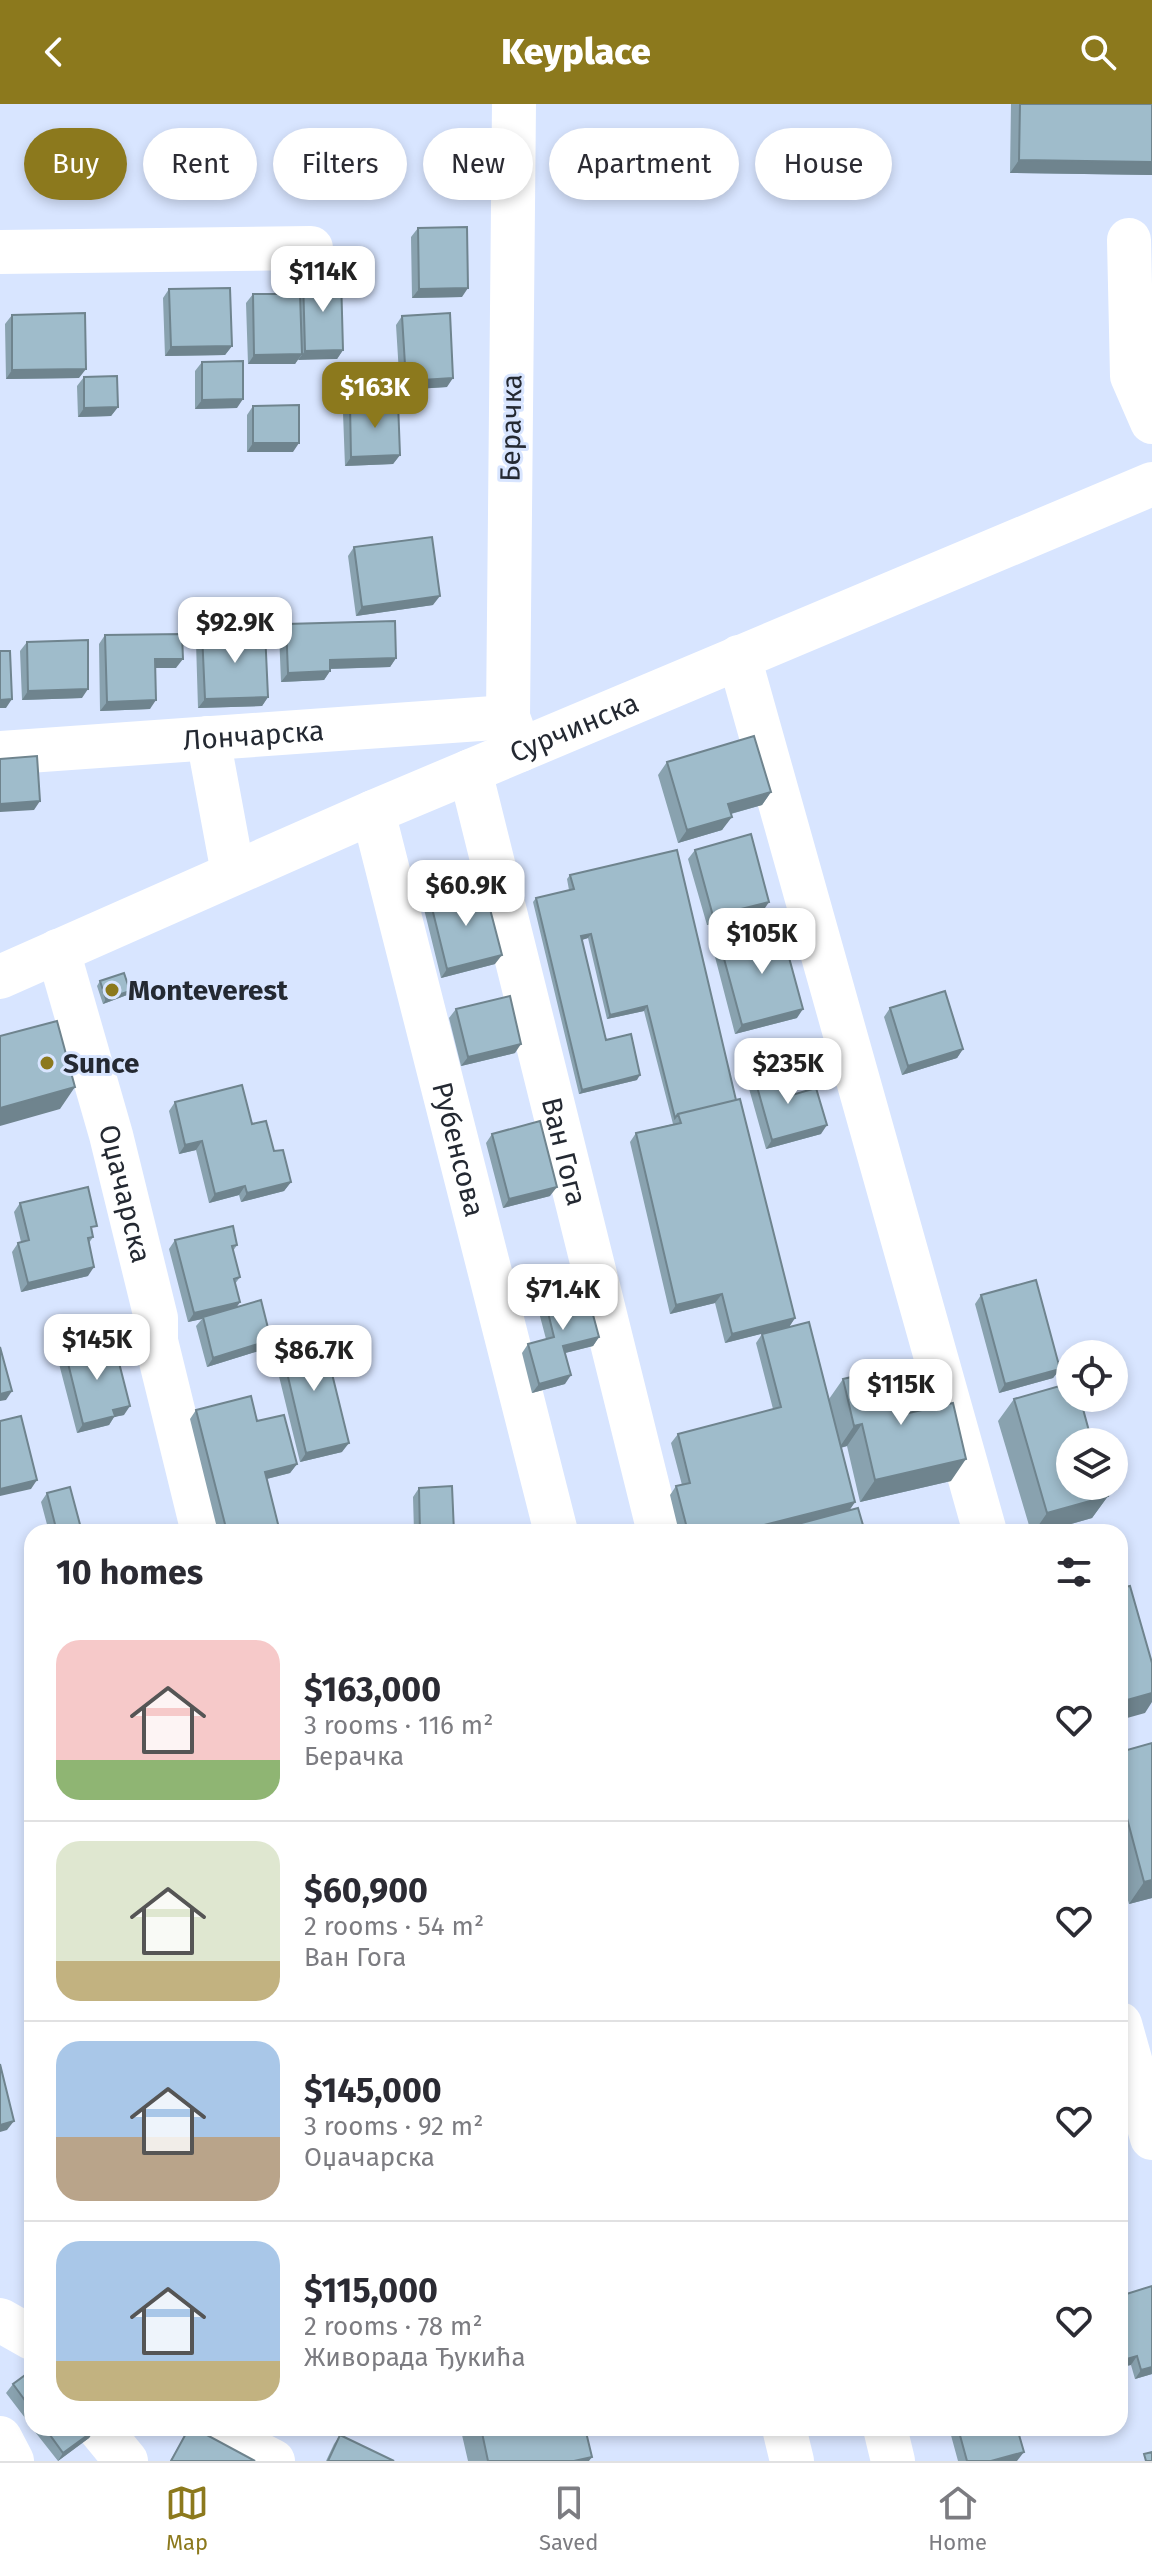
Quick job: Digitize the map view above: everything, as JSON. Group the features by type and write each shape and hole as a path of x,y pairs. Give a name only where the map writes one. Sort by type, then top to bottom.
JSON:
{"street":[{"name":"Берачка","path":"514,104 514,733"},
{"path":"1129,240 1142,372 1152,422"},
{"path":"0,252 311,248"},
{"name":"Сурчинска","path":"0,977 470,771 514,733 739,657 1152,484"},
{"path":"739,657 983,1524"},
{"name":"Лончарска","path":"0,753 208,738 514,733"},
{"path":"208,738 233,873"},
{"name":"Ван Гога","path":"470,771 657,1524"},
{"name":"Рубенсова","path":"373,812 554,1524"},
{"name":"Оџачарска","path":"58,951 111,1135 156,1318 156,1341 201,1524"},
{"path":"1128,2052 1152,2138"},
{"path":"0,2320 24,2334"},
{"path":"106,2436 126,2461"},
{"path":"224,2436 273,2461"},
{"path":"786,2436 792,2461"},
{"path":"887,2436 893,2461"},
{"path":"0,2438 12,2461"}],"building":[{"path":"1020,104 1152,104 1152,162 1019,160"},
{"path":"467,227 468,288 419,289 418,228"},
{"path":"341,276 343,350 305,351 303,277"},
{"path":"230,288 232,346 171,347 169,289"},
{"path":"253,294 300,294 302,354 254,355"},
{"path":"85,313 86,369 12,370 12,315"},
{"path":"450,313 453,378 406,381 402,316"},
{"path":"243,361 243,399 202,400 202,362"},
{"path":"117,376 118,407 84,408 84,377"},
{"path":"398,402 400,455 351,457 350,404"},
{"path":"299,405 299,443 253,443 253,406"},
{"path":"432,537 440,596 362,607 354,547"},
{"path":"395,621 396,658 330,660 330,671 288,673 286,624"},
{"path":"265,631 268,697 205,699 202,633"},
{"path":"182,634 183,659 155,659 156,700 107,702 105,635"},
{"path":"88,640 88,689 28,691 27,642"},
{"path":"0,651 10,651 12,699 0,700"},
{"path":"754,736 771,792 728,804 732,817 687,830 667,762"},
{"path":"37,756 40,801 0,804 0,759"},
{"path":"751,834 769,902 713,916 695,850"},
{"path":"677,850 736,1100 678,1114 675,1118 647,1006 610,1015 591,934 581,936 606,1040 631,1034 640,1075 582,1090 536,898 574,889 570,875"},
{"path":"484,886 502,955 447,969 430,900"},
{"path":"781,928 803,1009 742,1025 720,944"},
{"name":"Monteverest","path":"124,973 130,991 106,999 100,981"},
{"path":"945,991 963,1049 908,1066 890,1008"},
{"path":"510,996 521,1044 468,1057 456,1009"},
{"path":"57,1021 75,1087 0,1108 0,1036"},
{"path":"785,1067 792,1095 816,1088 827,1125 772,1140 754,1076"},
{"path":"242,1085 252,1124 266,1121 274,1151 283,1150 291,1182 247,1193 245,1186 215,1194 202,1141 185,1145 175,1102"},
{"path":"740,1099 795,1318 732,1334 722,1294 676,1305 636,1133 681,1123 678,1114"},
{"path":"540,1121 557,1187 509,1199 492,1134"},
{"path":"88,1187 97,1226 91,1227 93,1237 88,1238 94,1267 28,1283 18,1243 29,1240 20,1203"},
{"path":"233,1226 237,1245 232,1246 240,1277 234,1279 240,1302 194,1313 175,1240"},
{"path":"1036,1280 1056,1354 1056,1370 1005,1384 981,1295"},
{"path":"585,1285 599,1337 563,1346 571,1375 539,1384 528,1344 554,1337 544,1296"},
{"path":"261,1300 271,1340 213,1358 203,1317"},
{"path":"809,1322 855,1502 768,1524 686,1524 676,1486 690,1483 678,1434 781,1407 762,1334"},
{"path":"322,1333 349,1443 306,1453 280,1343"},
{"path":"114,1343 130,1406 113,1410 115,1416 83,1424 65,1351"},
{"path":"0,1347 12,1391 0,1394"},
{"path":"893,1367 904,1414 953,1403 966,1459 875,1480 862,1424 854,1426 843,1379"},
{"path":"1056,1387 1056,1412 1084,1412 1088,1428 1056,1428 1056,1500 1094,1500 1047,1513 1014,1399"},
{"path":"251,1396 257,1421 284,1415 297,1464 265,1472 278,1524 225,1524 196,1410"},
{"path":"21,1416 37,1480 0,1489 0,1421"},
{"path":"452,1486 454,1524 420,1524 419,1488"},
{"path":"70,1487 80,1524 55,1524 47,1493"},
{"path":"858,1508 863,1524 798,1524"},
{"path":"1128,1586 1152,1663 1152,1693 1128,1700"},
{"path":"1152,1743 1152,1880 1144,1882 1128,1822 1128,1750"},
{"path":"0,2064 14,2121 0,2125"},
{"path":"1152,2286 1152,2367 1141,2370 1137,2356 1128,2359 1128,2294"},
{"path":"24,2376 24,2399 13,2384"},
{"path":"51,2436 86,2436 63,2453"},
{"path":"185,2436 209,2436 255,2461 171,2461"},
{"path":"342,2436 394,2461 328,2461"},
{"path":"483,2436 587,2436 592,2457 574,2461 488,2461"},
{"path":"960,2436 1019,2436 1024,2452 991,2461 967,2461"},
{"path":"1152,2452 1152,2461 1146,2461 1144,2454"}],"place":[{"name":"Monteverest","path":"112,990"},
{"name":"Sunce","path":"47,1063"}]}
